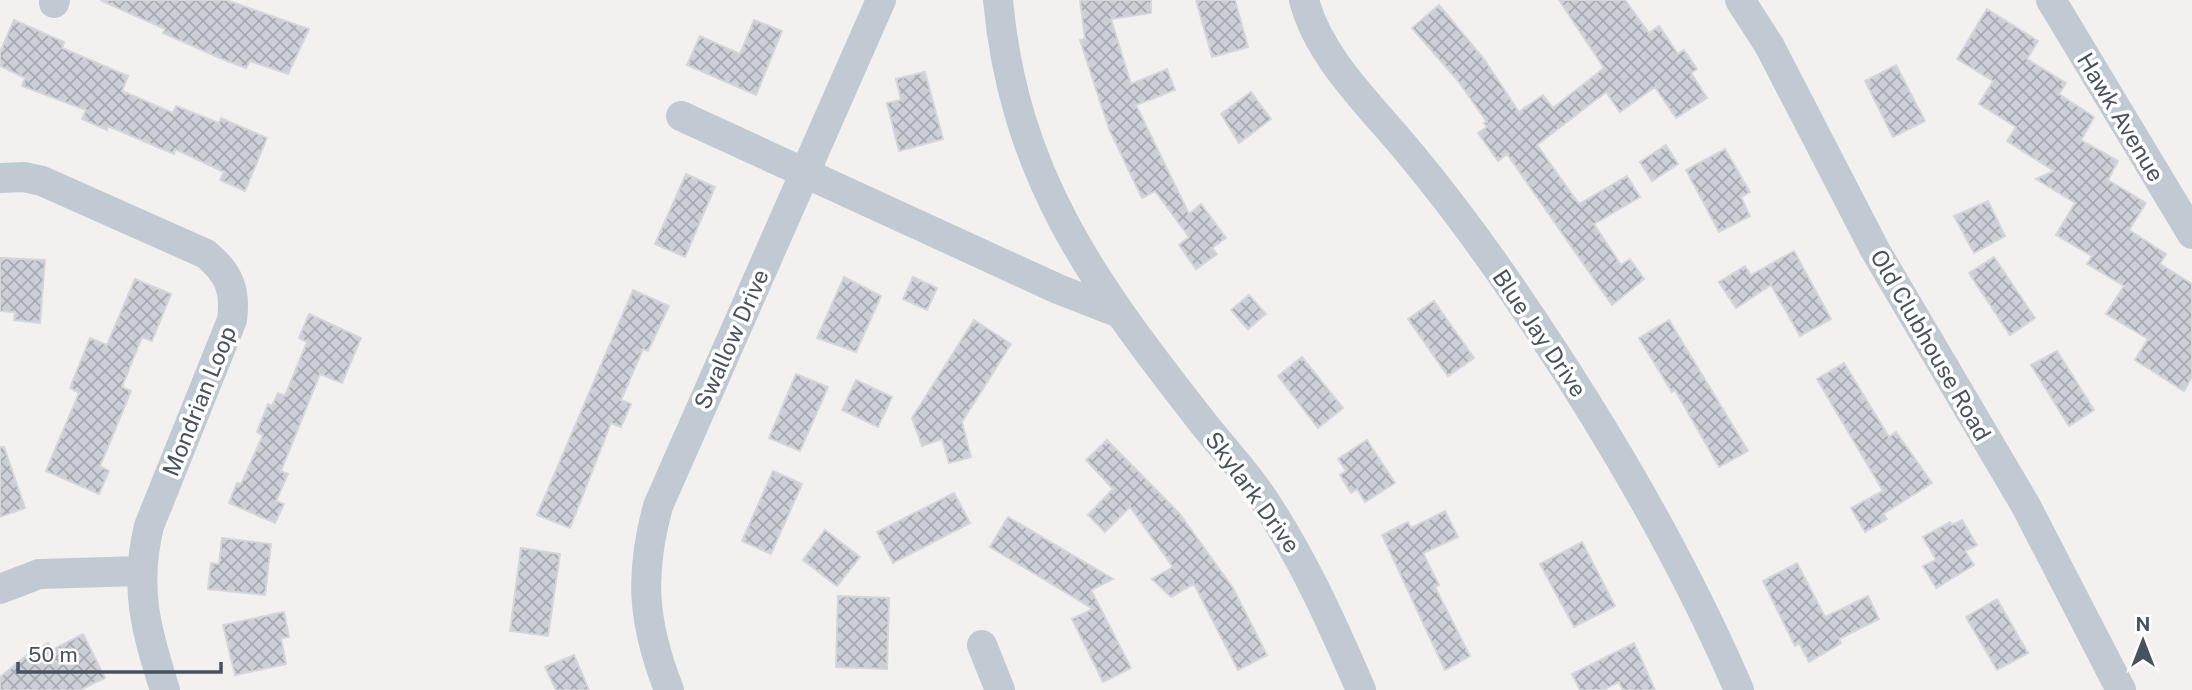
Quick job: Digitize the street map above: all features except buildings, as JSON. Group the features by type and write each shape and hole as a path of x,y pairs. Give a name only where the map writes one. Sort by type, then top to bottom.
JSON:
{"street":[{"name":"Swallow Drive","path":"669,690 653,648 646,611 648,543 658,506 881,0"},
{"name":"Skylark Drive","path":"998,0 1008,72 1024,132 1047,192 1082,258 1117,312 1261,495 1299,555 1325,605 1361,690"},
{"name":"Blue Jay Drive","path":"1304,0 1318,36 1337,64 1424,170 1507,281 1602,428 1641,492 1712,628 1739,690"},
{"name":"Old Clubhouse Road","path":"1740,0 1769,45 1875,250 2026,506 2121,690"},
{"name":"Hawk Avenue","path":"2051,0 2192,234"},
{"path":"681,116 1058,289 1117,312"},
{"name":"Mondrian Loop","path":"0,178 24,177 42,181 206,254 221,266 231,282 234,301 232,320 149,526 141,571 141,604 165,690"},
{"path":"0,589 39,574 141,571"},
{"path":"982,645 1000,690"}]}
